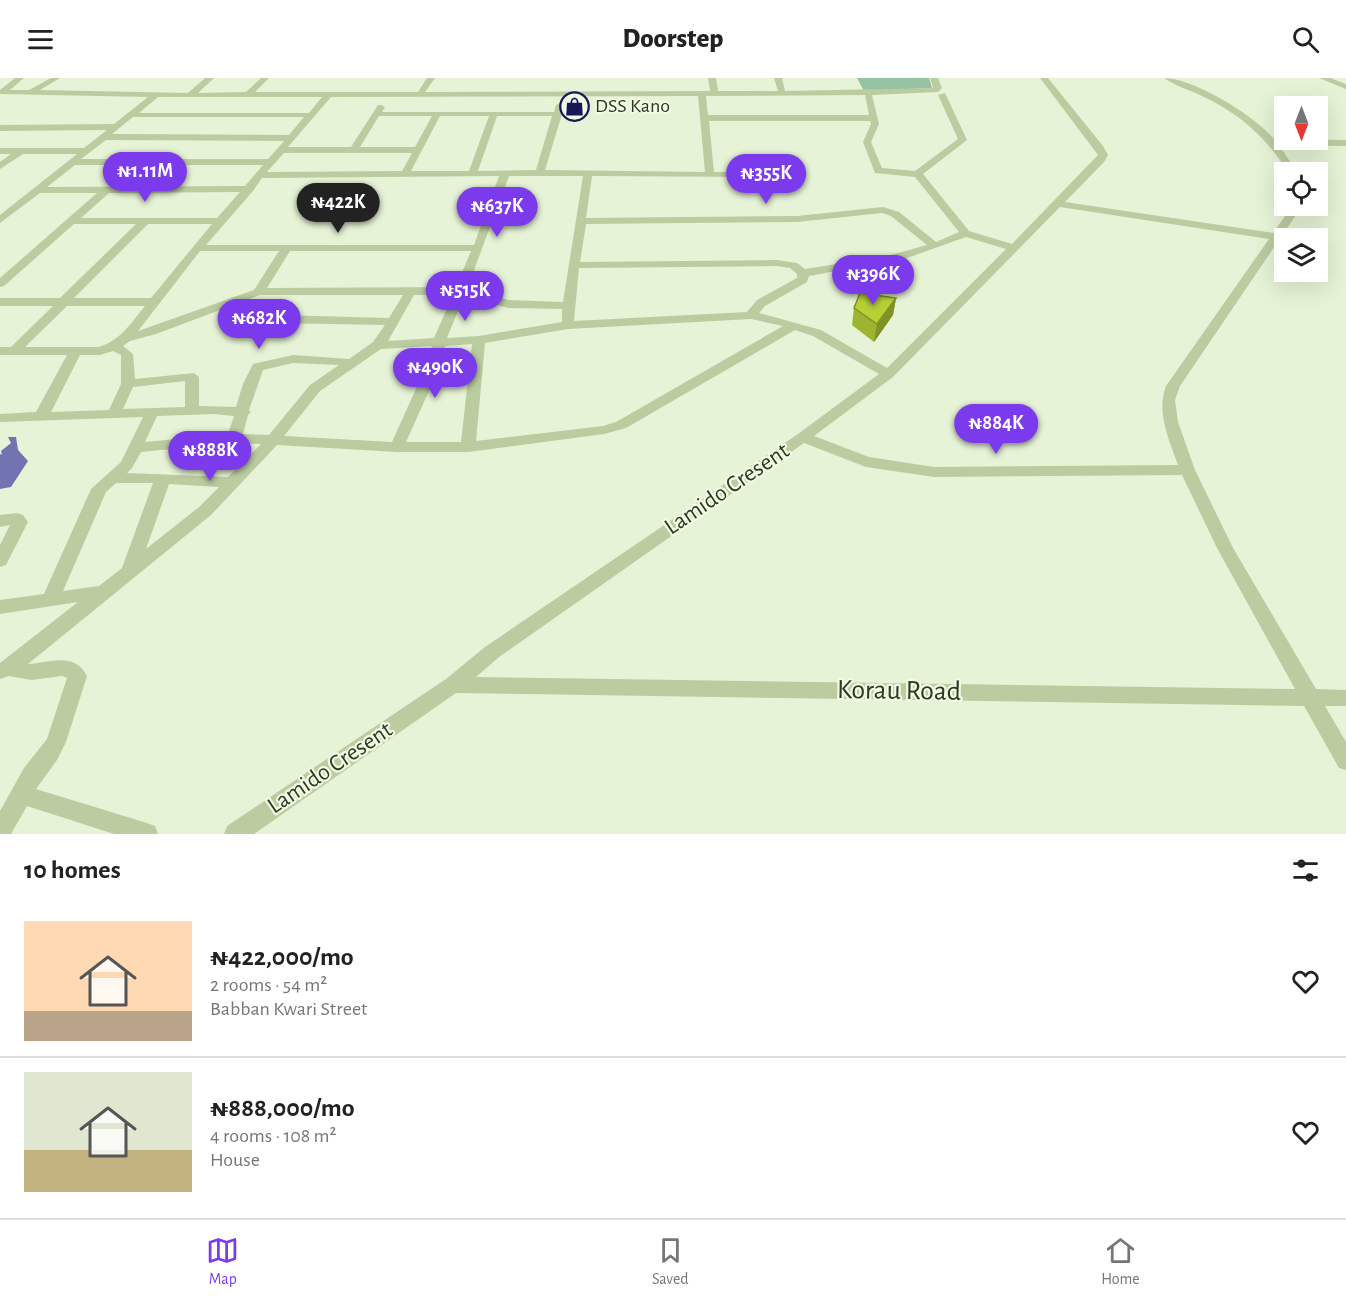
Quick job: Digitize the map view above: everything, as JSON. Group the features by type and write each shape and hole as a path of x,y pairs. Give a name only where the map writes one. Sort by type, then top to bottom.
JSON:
{"street":[{"path":"1,92 20,78"},
{"path":"30,93 56,78"},
{"path":"190,95 210,78"},
{"path":"248,95 266,78"},
{"path":"420,94 431,78"},
{"path":"712,78 714,93"},
{"path":"778,78 782,93"},
{"path":"1,92 156,95 868,93 935,90 938,88 934,78"},
{"name":"Lamido Cresent","path":"235,834 453,685 492,652 783,449 803,438 888,374 1097,165 1103,155 1044,78"},
{"path":"1168,78 1228,105 1274,142"},
{"path":"1323,78 1346,87"},
{"path":"540,173 563,93"},
{"path":"702,93 710,174"},
{"path":"868,93 875,124 867,137 867,142 878,171 918,174 965,233 1015,248"},
{"path":"121,342 197,248 262,175 329,94"},
{"path":"354,149 389,94"},
{"path":"0,220 156,95"},
{"path":"918,174 920,170 963,140 942,95"},
{"path":"377,114 558,114"},
{"path":"405,174 437,114"},
{"path":"472,174 494,114"},
{"path":"132,115 312,115"},
{"path":"706,118 874,118"},
{"path":"0,128 118,127"},
{"path":"105,137 293,138"},
{"path":"1328,143 1346,143"},
{"path":"283,150 416,150"},
{"path":"0,151 88,151"},
{"path":"0,166 21,151"},
{"path":"73,162 273,162"},
{"path":"568,325 573,265 588,173"},
{"path":"262,175 588,173 756,175"},
{"path":"397,447 431,371 440,340 462,291 505,174"},
{"path":"0,284 107,189"},
{"path":"40,190 250,189"},
{"path":"1057,204 1274,237"},
{"path":"581,221 797,219 884,210 895,214 934,246"},
{"path":"71,221 221,221"},
{"path":"14,351 145,221"},
{"path":"573,265 777,263 793,265 803,273 889,260 942,245 965,233"},
{"path":"1274,238 1173,386 1168,400 1171,422 1187,470 1225,548 1346,761"},
{"path":"197,248 478,248"},
{"path":"258,292 287,248"},
{"path":"751,315 761,303 803,280 803,273"},
{"path":"4,670 190,525 273,440 315,388 378,345 394,322 411,290"},
{"path":"0,351 100,351 258,292 462,291 508,304 568,306"},
{"path":"0,303 153,302"},
{"path":"378,345 440,340 479,340 568,325 751,315 794,324 837,343 888,374"},
{"path":"232,330 278,319 394,322"},
{"path":"135,448 234,438 397,447 468,447 611,429 794,324"},
{"path":"468,447 479,340"},
{"path":"113,415 128,384 127,354 121,342"},
{"path":"41,417 76,351"},
{"path":"234,438 244,412 250,384 258,367 275,362 309,358 352,363"},
{"path":"128,384 192,377 192,411"},
{"path":"0,418 192,411 244,412"},
{"path":"50,600 99,489 127,465 152,412"},
{"path":"803,438 866,462 934,472 1187,470"},
{"path":"113,478 163,478 233,483"},
{"path":"130,570 163,478"},
{"path":"0,521 16,519 20,522 0,561"},
{"path":"0,607 103,591"},
{"path":"0,833 21,794 56,742 76,676 70,668 56,667 18,672 4,670"},
{"name":"Korau Road","path":"453,685 1346,698"},
{"path":"21,794 147,834"}],"green space":[{"path":"857,78 929,78 932,88 864,91"}],"water":[{"path":"8,437 16,437 18,450 28,461 11,487 0,489 0,454 2,455 1,451 11,443"}],"building":[{"path":"860,293 896,298 877,324 854,308"}],"place":[{"name":"DSS Kano","path":"574,106"}]}
